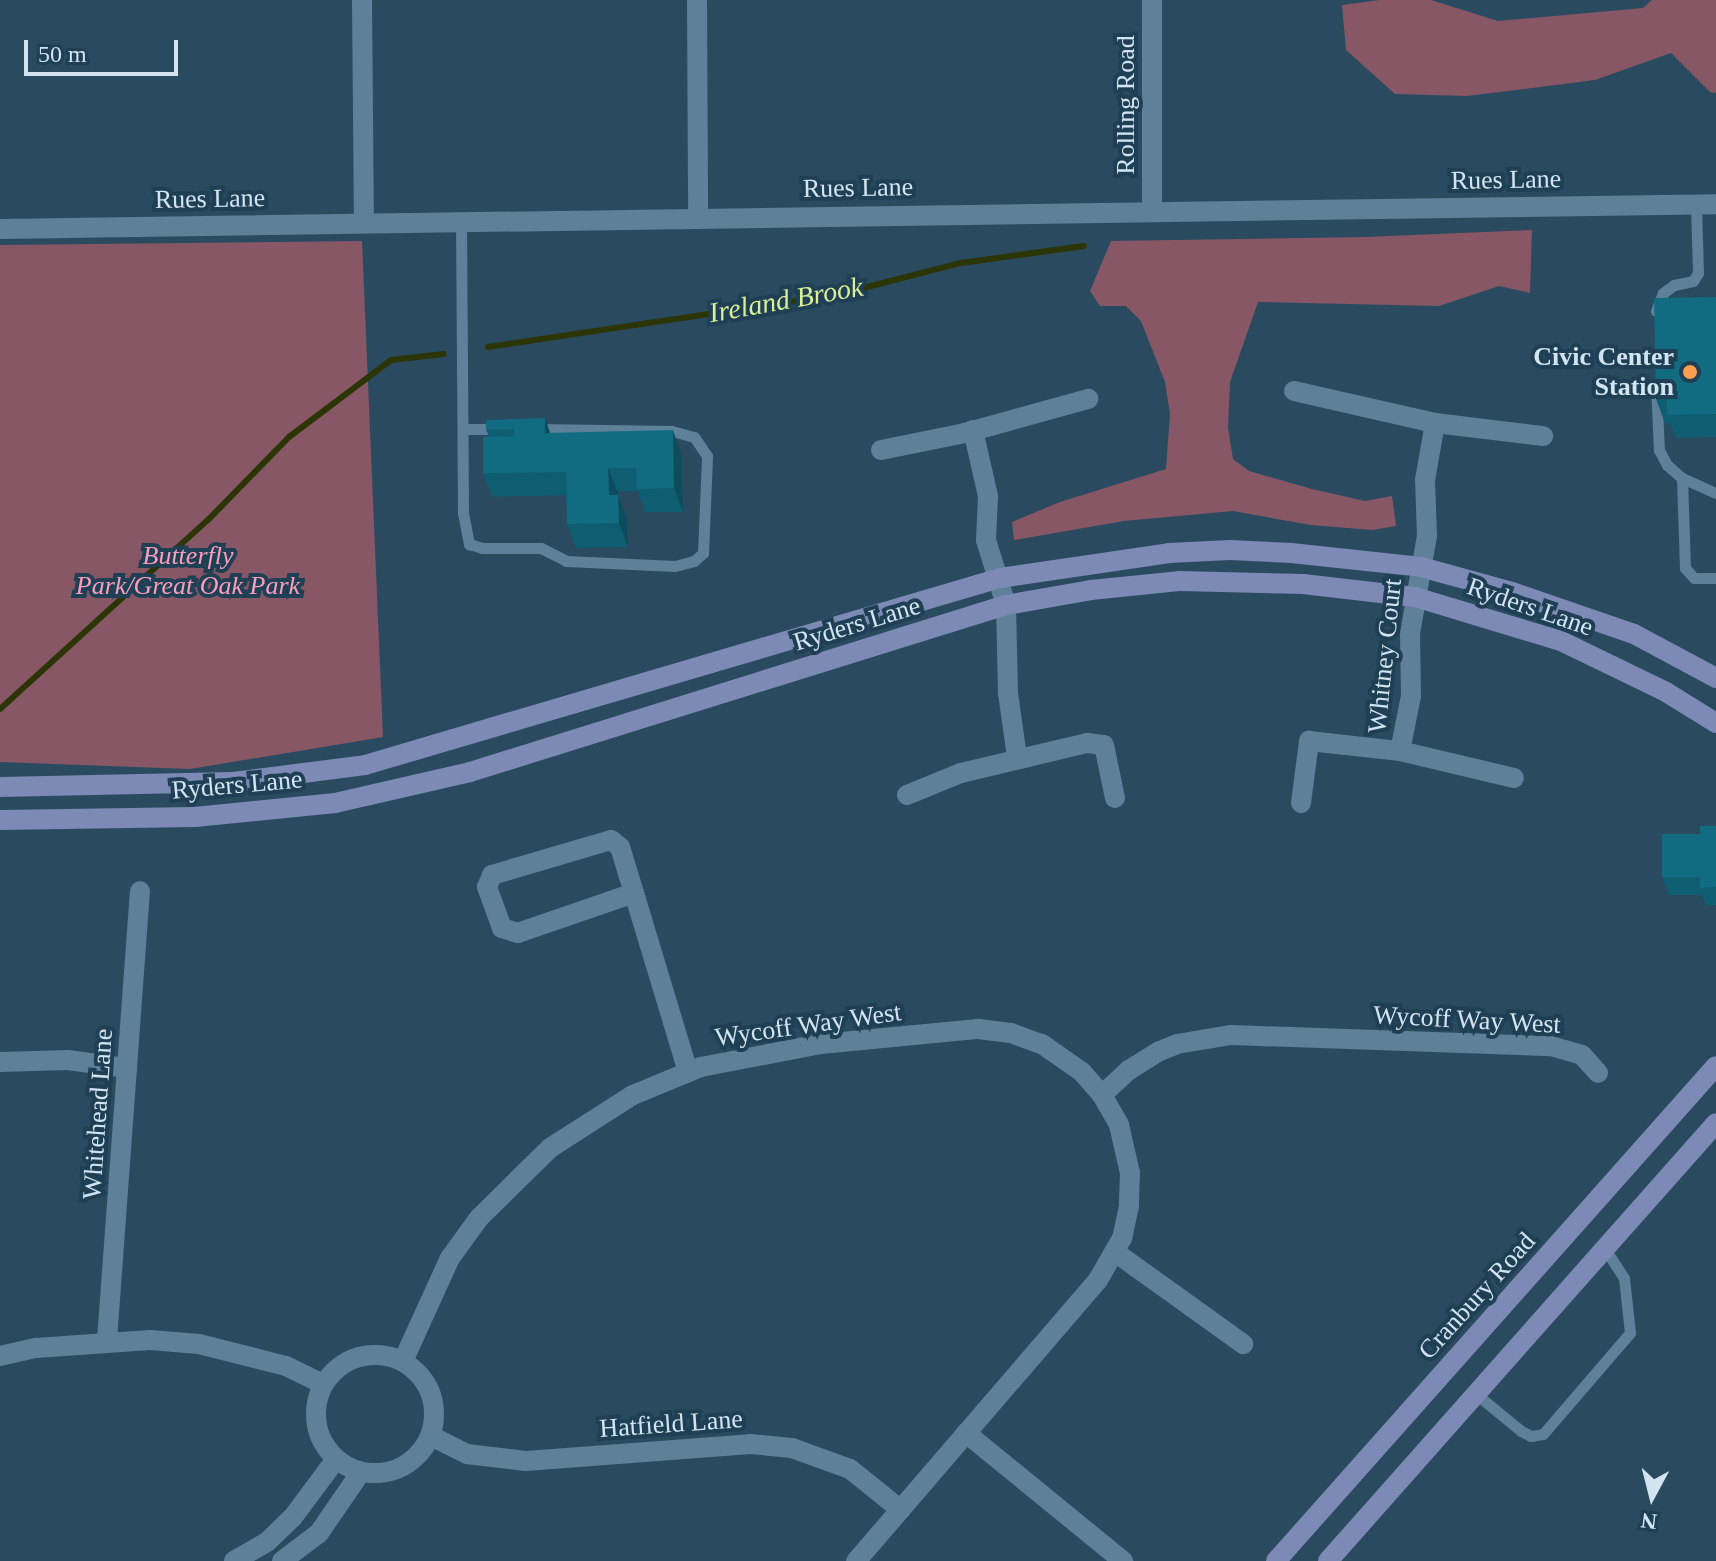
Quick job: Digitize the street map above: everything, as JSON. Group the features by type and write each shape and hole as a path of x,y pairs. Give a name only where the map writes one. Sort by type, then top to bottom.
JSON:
{"main road":[{"name":"Ryders Lane","path":"0,787 233,782 365,765 1000,578 1084,563 1230,550 1421,567 1512,592 1634,634 1716,678"},
{"name":"Ryders Lane","path":"0,820 195,817 335,803 470,772 1006,605 1091,590 1179,581 1303,584 1415,597 1561,641 1643,679 1716,723"},
{"name":"Cranbury Road","path":"1276,1561 1716,1066"},
{"path":"1328,1561 1716,1123"}],"street":[{"path":"362,0 364,222"},
{"path":"697,0 698,216"},
{"name":"Rolling Road","path":"1152,0 1152,209"},
{"name":"Rues Lane","path":"0,229 1152,209 1706,204"},
{"path":"1294,391 1435,423 1543,436"},
{"path":"881,450 973,430 1088,399"},
{"name":"Whitney Court","path":"1400,751 1411,696 1410,634 1427,536 1425,480 1435,423"},
{"path":"973,430 988,496 986,540 1006,605 1008,693 1017,757"},
{"name":"Whitney Court","path":"1301,803 1309,741 1400,751 1514,778"},
{"path":"907,795 961,773 1017,757 1087,743 1104,745 1115,798"},
{"name":"Wycoff Way West","path":"634,893 512,933 502,928 487,880 492,875 611,840 620,847 634,893 688,1072 821,1044 978,1029 1011,1033 1042,1044 1076,1067 1102,1095 1119,1125 1130,1173 1129,1206 1115,1252 1098,1280 856,1561"},
{"name":"Whitehead Lane","path":"107,1340 140,891"},
{"name":"Wycoff Way West","path":"1102,1095 1129,1070 1160,1051 1177,1044 1231,1035 1551,1046 1582,1055 1598,1073"},
{"path":"0,1062 68,1060 127,1068"},
{"path":"403,1361 450,1258 513,1182 590,1120 633,1095 688,1072"},
{"path":"1115,1252 1243,1344"},
{"path":"0,1356 36,1348 107,1340 199,1344 286,1366 323,1384"},
{"path":"368,1354 386,1355 403,1361 417,1372 431,1393 435,1419 431,1436 422,1450 395,1470 361,1472 336,1459 323,1443 316,1424 316,1403 323,1384 342,1364 368,1354"},
{"path":"966,1433 1123,1561"},
{"name":"Hatfield Lane","path":"431,1436 467,1454 526,1461 750,1444 792,1448 850,1469 901,1510"},
{"path":"234,1561 267,1542 293,1517 336,1459"},
{"path":"282,1561 319,1533 361,1472"}],"lane":[{"path":"1656,317 1663,293 1674,285 1693,281 1698,273 1706,204"},
{"path":"461,221 463,513 469,544 482,548 541,548 566,561 675,566 694,561 703,553 707,456 694,437 672,431 528,429"},
{"path":"1656,373 1659,450 1667,465 1682,478 1716,493"},
{"path":"464,429 512,429"},
{"path":"1682,478 1685,568 1694,578 1716,578"},
{"path":"1476,1394 1521,1431 1531,1436 1543,1434 1630,1333 1624,1278 1605,1249"}],"green space":[{"path":"1380,0 1431,0 1498,21 1643,8 1652,0 1716,0 1716,93 1710,92 1671,53 1595,80 1467,96 1395,94 1346,50 1342,5"},
{"path":"1532,230 1530,293 1499,286 1439,306 1258,302 1230,382 1228,428 1233,459 1249,471 1312,489 1365,501 1392,496 1396,526 1372,530 1311,525 1233,511 1124,521 1014,540 1012,522 1060,502 1166,469 1170,414 1165,382 1141,321 1126,306 1100,306 1090,291 1111,241 1366,237"},
{"name":"Butterfly Park/Great Oak Park","path":"362,241 383,737 190,769 0,762 0,245"}],"building":[{"name":"Civic Center Station","path":"1716,297 1716,414 1667,415 1667,399 1656,399 1654,298"},
{"path":"545,418 545,433 673,430 674,488 637,489 636,468 608,468 609,495 618,495 619,523 567,524 566,472 483,473 483,437 514,436 514,429 486,429 486,420"},
{"path":"1700,826 1716,826 1716,887 1700,888 1700,877 1662,877 1662,834 1700,834"}],"waterway":[{"name":"Ireland Brook","path":"488,347 836,295 961,263 1084,246"},
{"name":"Ireland Brook","path":"0,709 208,520 289,437 391,360 444,354"}],"place":[{"name":"Civic Center Station","path":"1690,372"}]}
